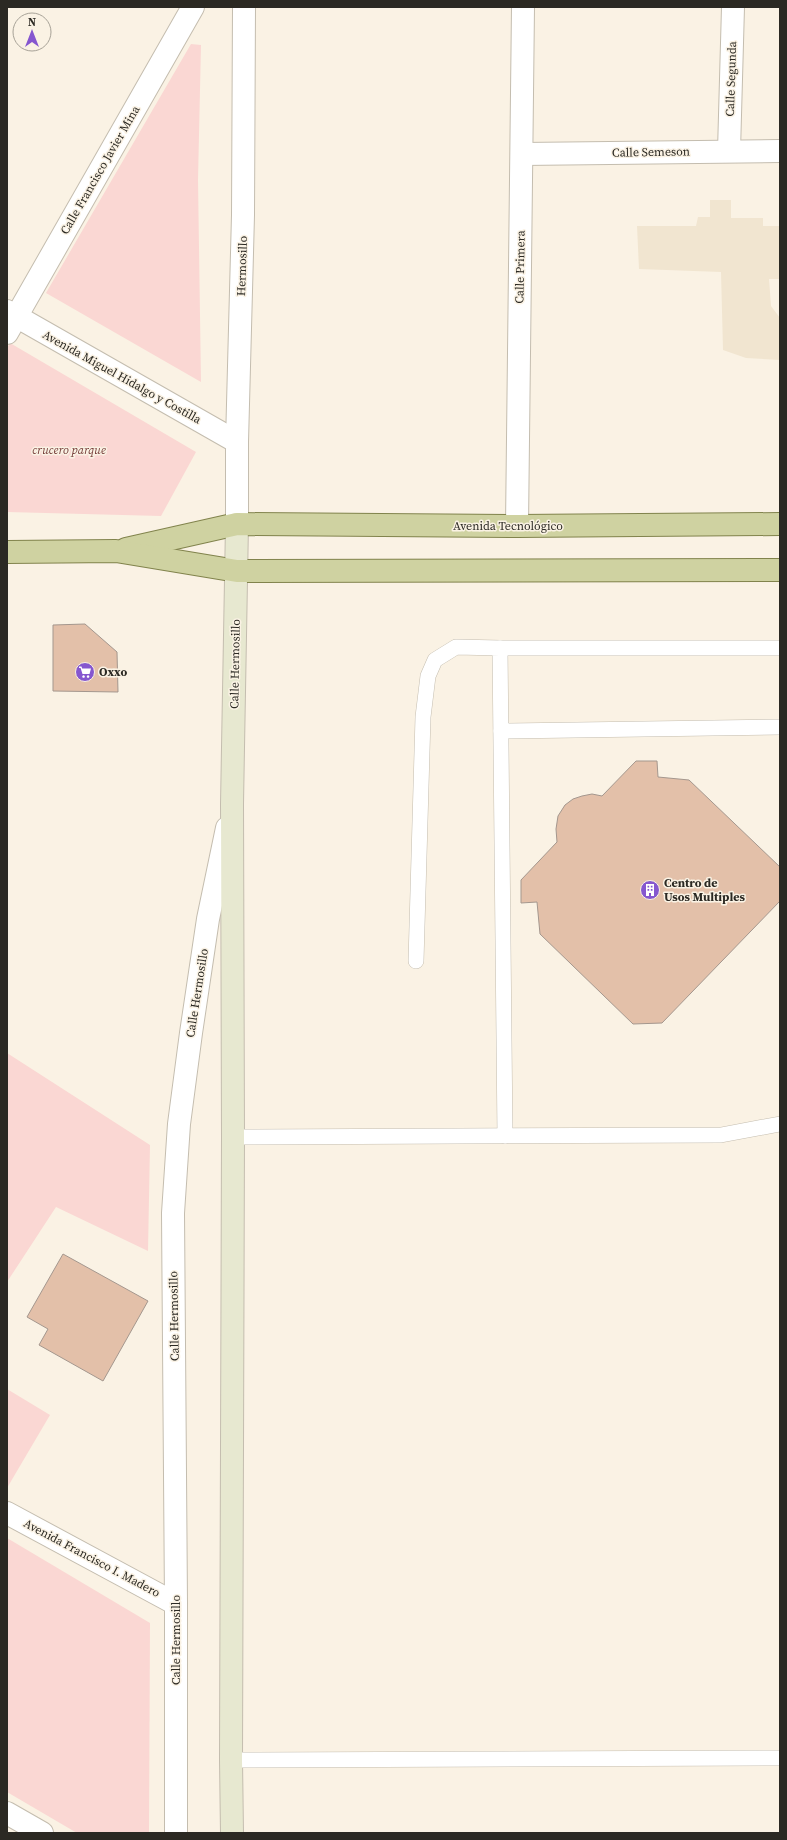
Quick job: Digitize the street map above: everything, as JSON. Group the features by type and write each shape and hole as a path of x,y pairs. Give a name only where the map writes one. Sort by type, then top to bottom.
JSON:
{"main road":[{"name":"Avenida Tecnológico","path":"116,551 237,524 518,526 780,524"},
{"name":"Calle Hermosillo","path":"232,1833 232,804 237,524"},
{"path":"7,552 116,551 237,571 780,570"}],"street":[{"name":"Calle Francisco Javier Mina","path":"10,320 193,7"},
{"name":"Hermosillo","path":"237,524 236,442 243,215 244,7"},
{"name":"Calle Primera","path":"518,526 523,7"},
{"name":"Calle Segunda","path":"729,151 733,7"},
{"name":"Calle Semeson","path":"522,154 780,151"},
{"name":"Avenida Miguel Hidalgo y Costilla","path":"10,320 236,442"},
{"name":"Calle Hermosillo","path":"176,1833 173,1213 179,1131 191,1033 208,919 232,804"},
{"name":"Avenida Francisco I. Madero","path":"7,1513 176,1604"},
{"path":"7,1813 42,1833"}],"lane":[{"path":"416,961 423,717 428,676 435,660 456,647 780,648"},
{"path":"500,648 505,1136"},
{"path":"501,731 780,727"},
{"path":"233,1137 721,1135 780,1124"},
{"path":"231,1760 780,1758"}],"shaded area":[{"path":"710,200 731,200 731,218 763,218 763,226 780,226 780,279 769,279 771,306 780,318 780,360 746,358 723,350 721,272 639,269 637,226 696,226 698,217 710,217"}],"green space":[{"path":"191,44 201,45 198,180 201,382 46,293"},
{"name":"crucero parque","path":"10,343 196,452 161,516 7,512 7,348"},
{"path":"7,1053 150,1145 148,1251 56,1207 7,1282"},
{"path":"7,1389 50,1415 7,1488"},
{"path":"7,1538 150,1623 149,1833 77,1833 7,1792"}],"building":[{"name":"Oxxo","path":"85,624 117,652 118,692 53,691 53,625"},
{"name":"Centro de Usos Multiples","path":"636,761 657,761 658,777 689,780 780,867 780,901 662,1023 633,1024 540,934 537,902 521,903 521,880 557,842 556,829 558,816 565,805 573,799 582,796 592,794 602,796"},
{"path":"63,1254 148,1301 103,1381 39,1345 48,1329 27,1317"}],"place":[{"name":"Oxxo","path":"85,672"},
{"name":"Centro de Usos Multiples","path":"650,890"}]}
